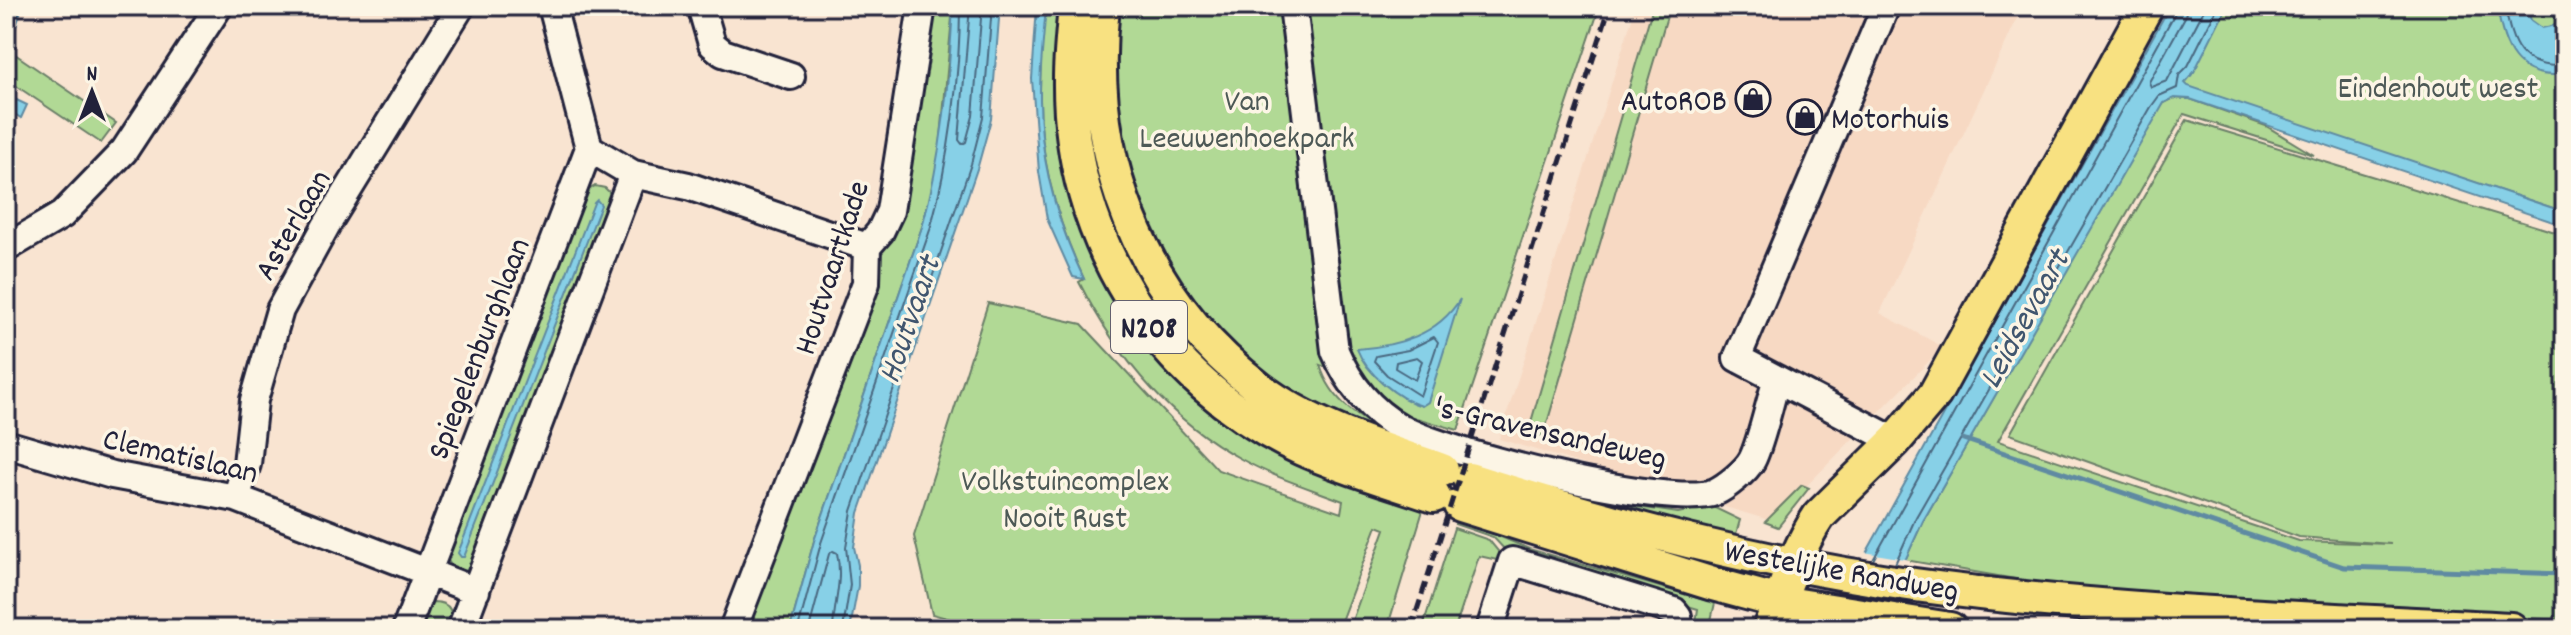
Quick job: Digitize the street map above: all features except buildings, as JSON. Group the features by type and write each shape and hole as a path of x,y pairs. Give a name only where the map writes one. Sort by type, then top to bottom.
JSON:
{"main road":[{"name":"Westelijke Randweg","path":"1075,6 1070,80 1078,163 1089,206 1123,285 1147,325 1175,359 1239,413 1302,449 1451,488 1592,517 1794,565 1913,585 2085,605 2511,629"},
{"name":"Westelijke Randweg","path":"1103,6 1100,90 1119,194 1156,275 1214,348 1261,389 1346,436 1451,488 1713,584 1774,615 1819,609 1950,629"},
{"path":"1774,615 1809,531 1819,516 1895,441 1935,394 2147,6"}],"street":[{"path":"6,248 62,215 124,151 219,6"},
{"name":"Asterlaan","path":"236,498 247,464 254,400 280,310 326,226 461,6"},
{"path":"552,6 589,148 633,174 688,186 867,247"},
{"path":"701,6 712,44 723,53 791,76"},
{"name":"Houtvaartkade","path":"733,629 866,283 867,247 880,232 890,211 922,6"},
{"name":"'s-Gravensandeweg","path":"1293,6 1335,351 1345,375 1367,403 1401,428 1477,456 1664,496 1714,492 1751,461 1777,379"},
{"path":"1886,6 1737,358 1895,441"},
{"name":"Spiegelenburghlaan","path":"406,629 589,148"},
{"path":"461,629 633,174"},
{"name":"Clematislaan","path":"6,444 112,475 236,498 476,591"},
{"path":"1490,629 1512,561 1674,611 1678,616 1679,629"}],"shaded area":[{"path":"1636,6 2023,6 1880,313 1943,347 1772,521 1499,439"}],"green space":[{"path":"926,6 953,6 939,159 922,227 814,541 790,629 739,629 883,249 896,198"},
{"name":"Volkstuincomplex Nooit Rust","path":"1042,6 1062,6 1060,73 1158,358 1424,507 1387,629 1349,629 1385,529 1377,526 1338,629 987,629 932,614 914,536 988,303 1082,324 1218,470 1341,513 1343,501 1253,465 1191,425 1147,383 1094,309 1079,282 1084,279 1058,212 1046,165 1040,117"},
{"name":"Van Leeuwenhoekpark","path":"1108,6 1600,6 1458,430 1395,412 1345,375 1320,365 1332,390 1350,410 1396,439 1295,397 1209,330 1125,191"},
{"path":"1653,6 1670,6 1545,430 1540,439 1526,439"},
{"name":"Eindenhout west","path":"2226,6 2565,6 2565,212 2172,83"},
{"path":"6,48 116,123 101,143 6,79"},
{"path":"2174,98 2190,99 2266,126 2314,155 2184,114 1998,441 2299,541 2391,544 2299,537 2010,434 2187,120 2565,235 2565,620 2056,586 1905,560 1923,521 2158,111 2164,103"},
{"path":"595,186 605,188 614,197 469,571 457,570 446,556 584,193"},
{"path":"1802,485 1809,488 1778,527 1765,522"},
{"path":"1579,498 1678,513 1711,506 1740,520 1734,541"},
{"path":"1457,518 1529,549 1715,603 1709,629 1695,629 1698,609 1508,553 1493,537 1455,524"},
{"path":"1454,528 1489,540 1502,556 1497,560 1479,556 1455,629 1422,629"},
{"path":"433,602 448,606 452,618 451,629 422,629 420,625 427,604"}],"water":[{"path":"6,6 21,10 14,33 6,31"},
{"name":"Houtvaart","path":"953,6 1000,6 991,119 978,166 859,513 854,547 858,586 850,629 790,629 814,541 922,227 944,118"},
{"path":"1037,6 1046,6 1040,117 1046,165 1058,212 1084,279 1073,277 1047,219 1039,172 1032,79"},
{"name":"Leidsevaart","path":"2170,6 2227,6 2194,72 2185,83 2188,86 2565,212 2565,226 2190,99 2174,98 2164,103 1923,521 1874,629 1824,629"},
{"path":"2497,6 2526,6 2531,20 2542,28 2565,23 2565,74 2535,72 2515,58 2503,35"},
{"path":"6,95 27,105 21,118 6,109"},
{"path":"597,200 601,205 464,557 461,557 458,553"},
{"path":"1460,299 1428,402 1422,406 1403,398 1384,384 1361,358 1357,349 1387,345 1429,330"}],"pier":[{"path":"1864,552 1910,560 1894,594 1845,585"}],"waterway":[{"path":"1963,439 2344,567 2565,574"}],"railway":[{"path":"1411,629 1610,6"}],"place":[{"name":"AutoROB","path":"1753,99"},
{"name":"Motorhuis","path":"1805,117"}]}
